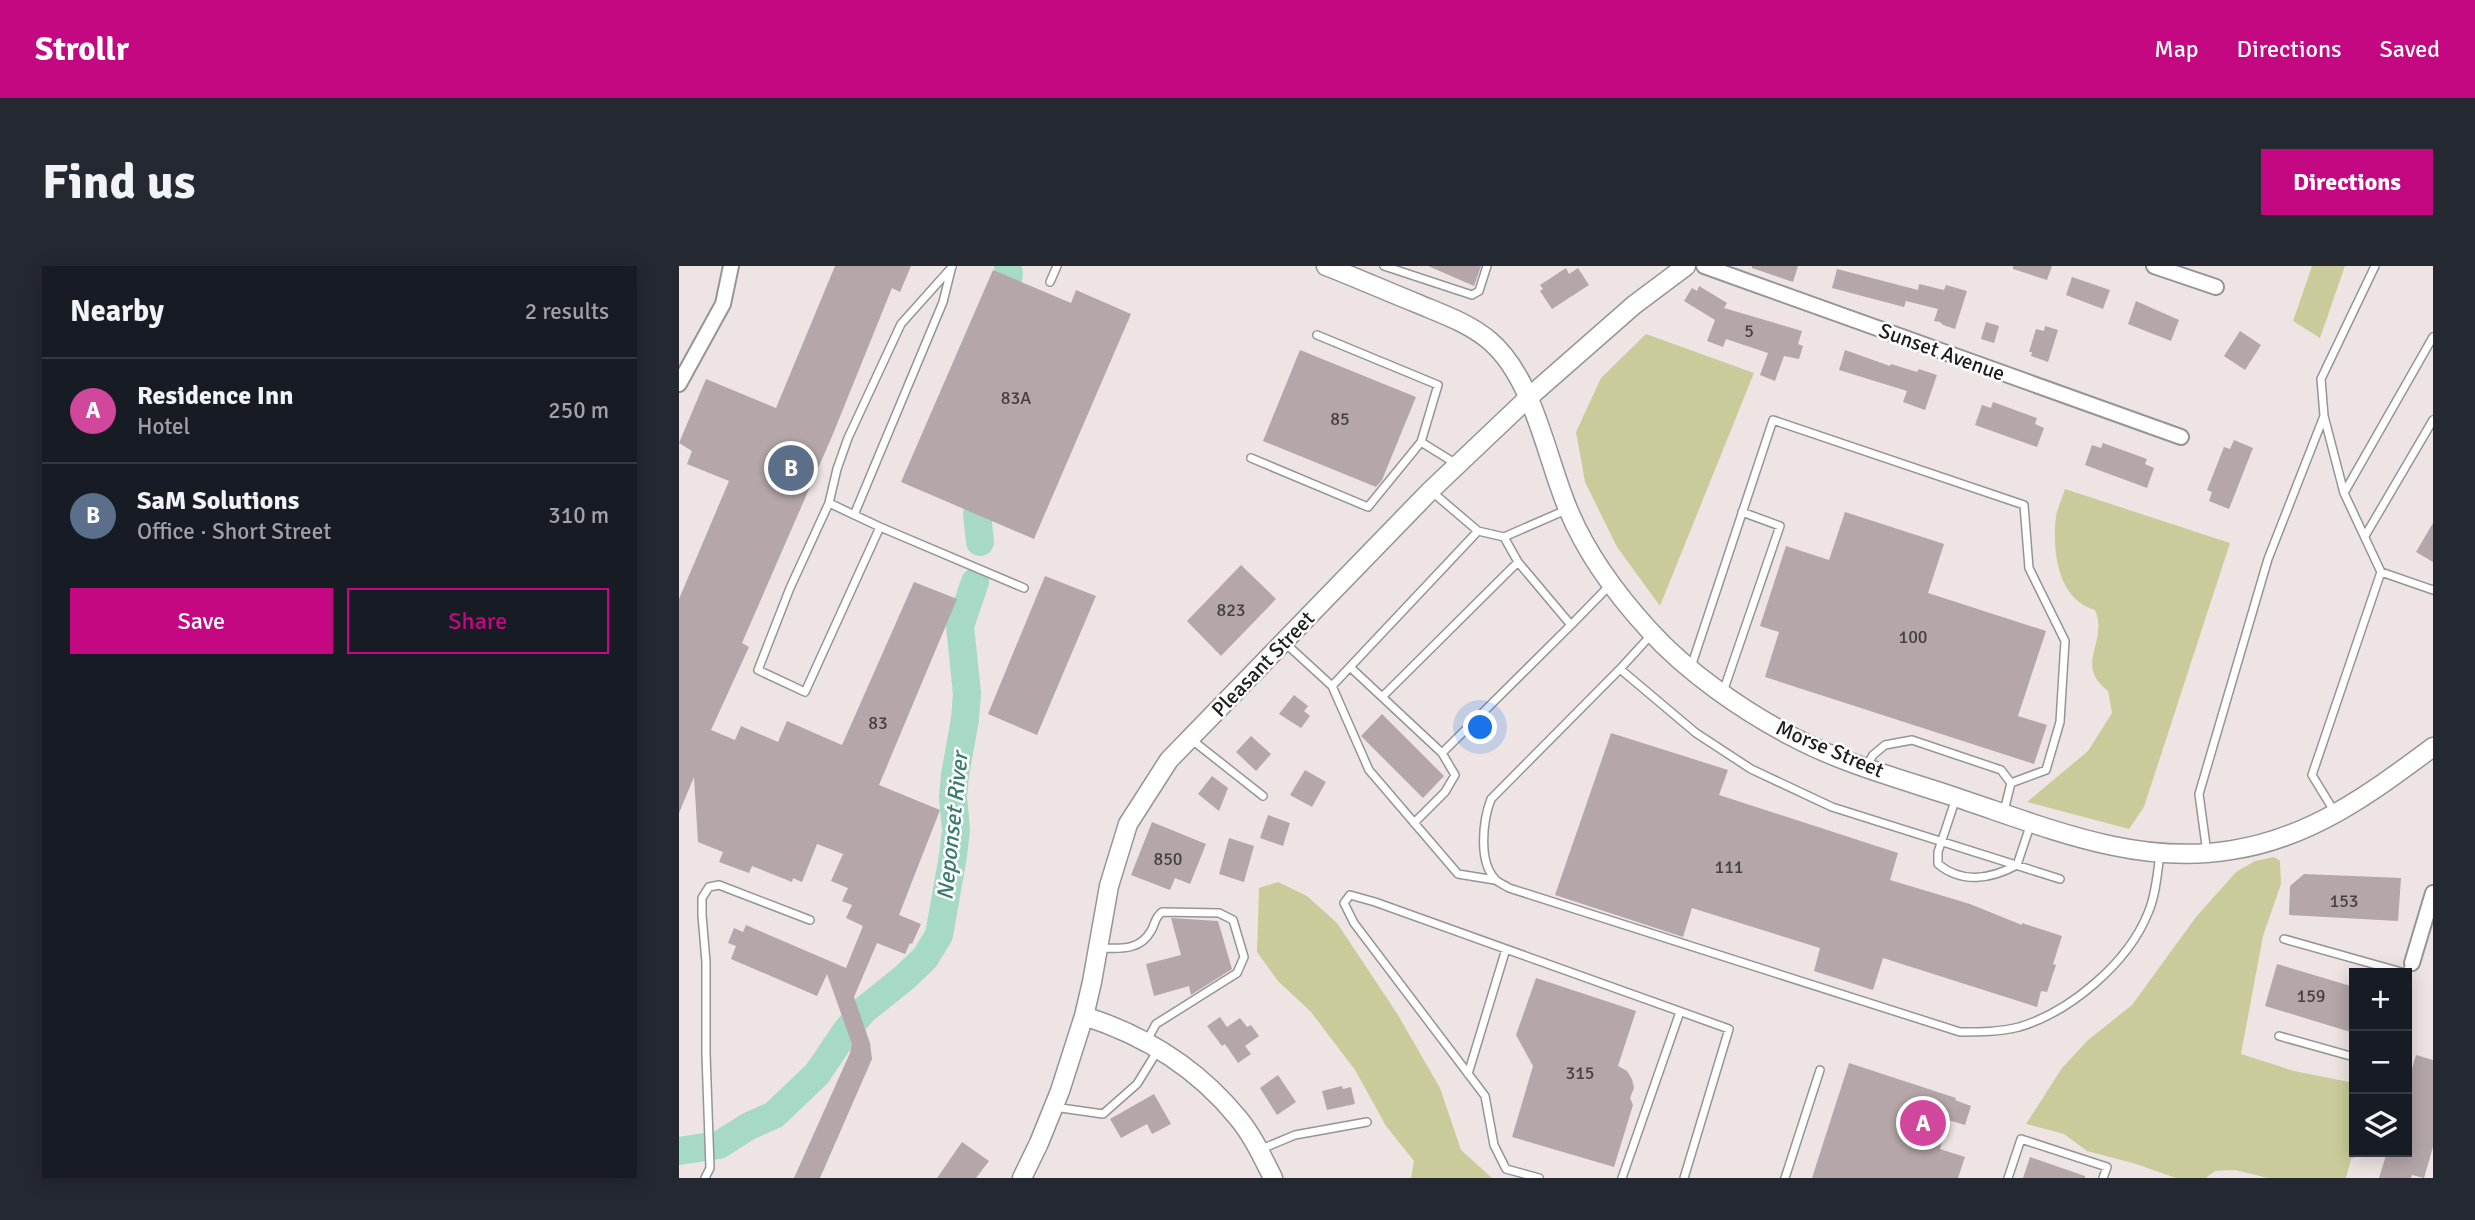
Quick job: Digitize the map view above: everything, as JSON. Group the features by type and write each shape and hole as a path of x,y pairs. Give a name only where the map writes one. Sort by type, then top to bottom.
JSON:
{"street":[{"path":"679,384 723,303 731,266"},
{"name":"Morse Street","path":"1327,266 1356,271 1465,323 1501,351 1528,398 1568,509 1612,584 1652,634 1723,693 1794,738 1866,768 2099,844 2160,855 2207,854 2276,840 2335,815 2433,747"},
{"name":"Pleasant Street","path":"1022,1178 1054,1107 1084,1016 1109,886 1128,824 1169,760 1430,491 1528,398 1634,305 1686,266"},
{"name":"Sunset Avenue","path":"1704,266 2181,437"},
{"path":"2154,266 2215,287"},
{"path":"2408,968 2433,893"},
{"path":"1084,1016 1116,1026 1152,1046 1209,1086 1240,1119 1273,1178"}],"lane":[{"path":"880,527 805,692 758,670 790,588 829,503 848,438 901,324 952,266"},
{"path":"854,515 938,315 952,266"},
{"path":"1050,282 1057,266"},
{"path":"1384,266 1472,295 1479,291 1487,266"},
{"path":"2335,815 2312,775 2381,572 2344,493 2324,416 2321,379 2375,266"},
{"path":"1251,458 1368,507 1421,442 1438,386 1317,335"},
{"path":"2344,493 2433,337"},
{"path":"2207,854 2199,794 2268,559 2324,416"},
{"path":"1691,667 1773,420 2024,505 2029,568 2065,641 2060,722 2046,770 2011,783"},
{"path":"2365,536 2433,420"},
{"path":"1421,442 1459,465"},
{"path":"1430,491 1478,531 1504,537 1568,509"},
{"path":"829,503 1024,587"},
{"path":"1723,693 1780,526 1742,512"},
{"path":"1332,686 1478,531"},
{"path":"1504,537 1518,562 1571,625"},
{"path":"1382,697 1518,562"},
{"path":"2381,572 2433,590"},
{"path":"1442,753 1612,584"},
{"path":"1495,880 1484,843 1484,817 1491,799 1621,669 1652,634"},
{"path":"1284,642 1332,686 1369,770 1458,874 1495,880 1510,888 1960,1032 1987,1032 2017,1027 2071,1002 2119,959 2139,933 2149,911 2160,855"},
{"path":"1350,667 1442,753 1455,775 1445,792 1414,823"},
{"path":"1621,669 1696,733 1751,769 1832,807 2060,879"},
{"path":"1191,739 1263,796"},
{"path":"1866,768 1873,755 1885,745 1912,740 2000,770 2011,783"},
{"path":"2004,813 2011,783"},
{"path":"1956,797 1941,841 1938,864 1946,871 1965,877 1984,878 2003,873 2017,865 2032,822"},
{"path":"705,1178 710,1168 706,962 702,898 709,887 719,885 810,920"},
{"path":"1539,1178 1506,1169 1494,1145 1485,1096 1354,923 1344,903 1350,895 1729,1029 1684,1178"},
{"path":"1054,1107 1103,1114 1137,1084 1152,1046 1156,1024 1237,973 1244,957 1233,920 1219,913 1162,912 1157,915 1150,933 1138,945 1129,948 1096,948"},
{"path":"2284,939 2399,968"},
{"path":"1468,1074 1506,949"},
{"path":"1622,1178 1680,1012"},
{"path":"2279,1036 2349,1056"},
{"path":"1785,1178 1820,1070"},
{"path":"1259,1150 1295,1135 1367,1122"},
{"path":"2008,1178 2021,1139 2106,1167 2103,1178"}],"green space":[{"path":"2312,266 2345,266 2320,338 2293,321"},
{"path":"1646,334 1754,373 1660,606 1617,547 1585,482 1576,432 1601,378"},
{"path":"2065,489 2230,543 2144,807 2129,829 2027,802 2088,751 2112,713 2108,691 2093,672 2092,662 2098,632 2095,610 2072,595 2060,572 2057,558 2056,516"},
{"path":"2274,857 2280,861 2281,884 2263,936 2241,1054 2294,1071 2349,1082 2349,1157 2356,1157 2351,1159 2346,1178 2268,1178 2235,1170 2215,1171 2206,1178 2176,1178 2087,1151 2064,1134 2026,1124 2062,1068 2088,1040 2132,1005 2196,917 2236,872 2255,861"},
{"path":"1278,882 1307,896 1337,923 1398,1015 1440,1088 1461,1150 1492,1178 1411,1178 1414,1161 1386,1126 1355,1070 1311,1012 1278,981 1257,952 1259,888"}],"building":[{"path":"835,266 911,266 900,292 892,288 833,434 742,643 749,647 711,730 735,740 741,726 778,742 787,721 842,745 914,582 957,599 879,785 940,810 899,915 921,924 905,954 877,943 854,997 870,1043 872,1059 820,1178 794,1178 852,1044 827,974 817,996 731,959 736,946 728,943 734,928 743,932 746,925 846,968 863,926 846,918 852,905 842,901 848,888 831,881 843,854 817,844 802,882 793,878 792,882 752,866 749,873 719,862 723,852 698,842 694,777 679,813 679,599 729,481 687,464 692,451 679,443 706,379 776,408"},
{"path":"1428,266 1481,266 1474,286"},
{"path":"1752,266 1798,266 1793,282"},
{"path":"2013,266 2052,266 2047,280 2013,269"},
{"path":"1566,268 1569,274 1578,268 1589,285 1552,309 1540,291 1543,289 1540,285"},
{"path":"1837,269 1918,290 1919,284 1944,290 1946,285 1967,291 1955,329 1934,321 1938,309 1906,301 1904,307 1832,288"},
{"path":"993,270 1071,303 1076,290 1131,314 1034,539 901,482"},
{"path":"2072,277 2110,290 2103,309 2066,295"},
{"path":"1699,286 1727,303 1724,308 1802,331 1798,344 1803,346 1799,359 1784,356 1775,381 1760,375 1768,353 1726,339 1723,347 1707,341 1715,320 1684,301 1692,288 1697,291"},
{"path":"2136,301 2179,320 2171,341 2128,324"},
{"path":"1986,322 1999,326 1994,343 1981,339"},
{"path":"2045,326 2058,330 2048,362 2031,356 2032,352 2029,352 2036,329 2044,331"},
{"path":"2240,331 2261,345 2245,370 2224,356"},
{"path":"1300,350 1416,397 1382,480 1376,487 1263,441"},
{"path":"1845,350 1890,366 1891,364 1917,372 1919,369 1937,375 1925,410 1903,402 1907,391 1839,370"},
{"path":"1993,402 2037,418 2035,424 2044,428 2037,447 1975,425 1982,405 1991,408"},
{"path":"2234,440 2253,448 2229,509 2209,501 2212,492 2207,490 2224,447 2230,449"},
{"path":"2103,443 2147,459 2145,464 2154,468 2147,488 2085,465 2092,445 2101,448"},
{"path":"1845,512 1944,544 1928,593 2046,631 2018,716 2047,725 2034,764 1765,677 1779,632 1760,626 1786,546 1829,560"},
{"path":"2433,523 2433,562 2416,552"},
{"path":"1241,565 1276,599 1221,656 1187,621"},
{"path":"1045,576 1096,596 1037,735 988,714"},
{"path":"1294,695 1308,706 1304,711 1310,716 1301,728 1279,714"},
{"path":"1382,714 1444,776 1423,798 1361,736"},
{"path":"1611,733 1728,770 1719,795 1898,853 1890,880 2062,936 2047,992 2041,991 2037,1007 1883,958 1873,990 1814,971 1820,948 1692,908 1683,937 1555,895"},
{"path":"1251,736 1271,754 1256,771 1236,752"},
{"path":"1305,770 1326,782 1312,807 1290,795"},
{"path":"1212,776 1228,788 1219,811 1198,794"},
{"path":"1268,815 1290,823 1283,846 1260,838"},
{"path":"1152,822 1206,844 1190,884 1175,878 1170,890 1131,875"},
{"path":"1229,838 1254,846 1244,882 1219,874"},
{"path":"2304,874 2401,878 2398,921 2289,915 2290,886"},
{"path":"1171,918 1218,921 1232,969 1191,995 1189,986 1154,996 1146,964 1181,955"},
{"path":"2277,964 2349,986 2349,1031 2265,1006"},
{"path":"1536,978 1636,1011 1618,1066 1627,1071 1632,1079 1634,1088 1630,1098 1633,1105 1614,1167 1512,1137 1533,1066 1516,1035"},
{"path":"1220,1017 1227,1027 1240,1018 1247,1027 1251,1025 1259,1036 1245,1046 1251,1054 1238,1063 1225,1044 1222,1046 1207,1026"},
{"path":"2416,1055 2433,1060 2433,1147 2424,1178 2412,1175 2411,1178 2379,1178 2385,1157 2412,1157 2412,1069"},
{"path":"1849,1063 1956,1098 1955,1100 1971,1106 1965,1125 1948,1120 1940,1149 1965,1157 1958,1178 1812,1178"},
{"path":"1278,1075 1296,1102 1277,1115 1260,1088"},
{"path":"1342,1086 1343,1089 1351,1087 1355,1104 1327,1110 1322,1091"},
{"path":"1154,1094 1171,1124 1152,1134 1147,1124 1121,1138 1110,1119"},
{"path":"962,1142 989,1161 976,1178 937,1178"},
{"path":"2030,1157 2085,1176 2085,1178 2023,1178"}],"waterway":[{"name":"Neponset River","path":"1008,266 1009,275"},
{"name":"Neponset River","path":"977,514 980,542"},
{"name":"Neponset River","path":"679,1151 719,1145 749,1126 774,1115 817,1074 864,1010 925,958 939,935 953,856 956,830 953,797 967,693 960,626 975,582"}],"place":[{"name":"SaM Solutions","path":"791,468"},
{"name":"Residence Inn","path":"1923,1123"}]}
